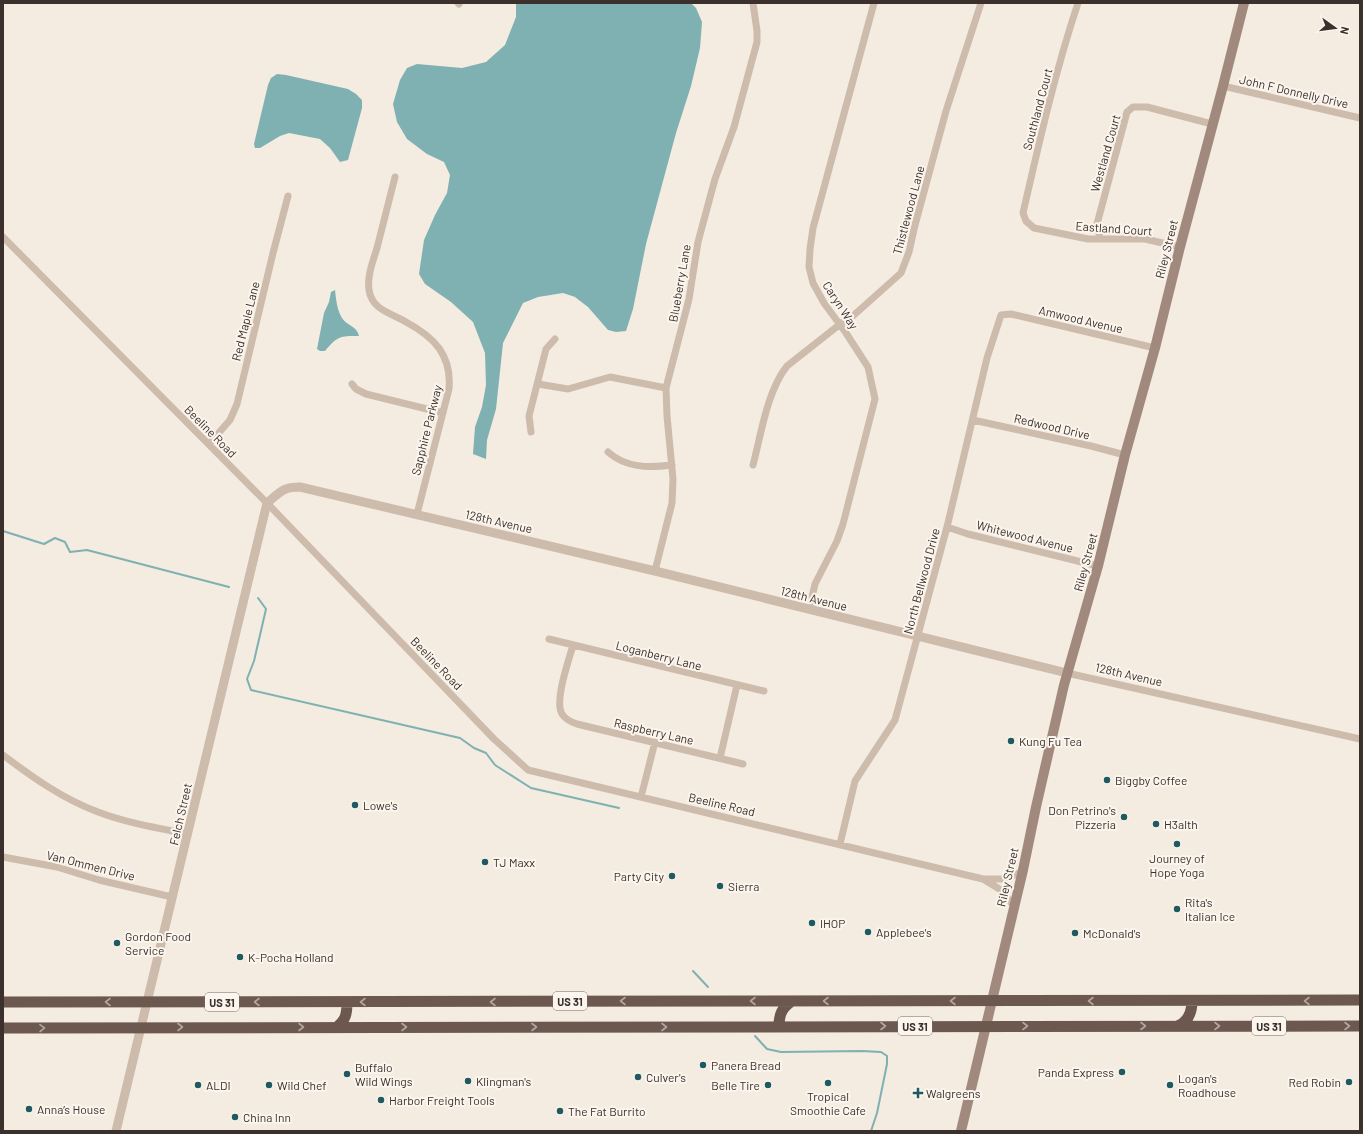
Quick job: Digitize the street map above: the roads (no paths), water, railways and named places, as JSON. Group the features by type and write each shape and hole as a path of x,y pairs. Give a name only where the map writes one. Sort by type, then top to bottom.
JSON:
{"highway":[{"name":"US 31","path":"3,1002 1360,1000"},
{"path":"779,1026 780,1013 782,1009 792,1001"},
{"path":"1178,1026 1189,1017 1192,1009 1192,1001"},
{"path":"337,1027 346,1016 347,1002"},
{"name":"US 31","path":"3,1028 1360,1026"}],"main road":[{"name":"Riley Street","path":"961,1131 1067,673 1098,566 1125,455 1155,348 1244,3"}],"street":[{"name":"Blueberry Lane","path":"655,571 672,503 673,479 666,388 690,299 698,242 715,179 734,127 757,42 753,3"},
{"name":"Caryn Way","path":"812,610 812,597 815,584 837,541 843,524 875,399 868,366 824,303 813,283 809,267 813,228 874,3"},
{"name":"Thistlewood Lane","path":"753,465 771,396 780,374 787,366 854,315 901,273 909,252 946,111 981,3"},
{"name":"Southland Court","path":"1026,221 1023,213 1039,143 1070,27 1078,3"},
{"name":"John F Donnelly Drive","path":"1223,86 1360,118"},
{"name":"Westland Court","path":"1100,238 1097,224 1127,112 1133,107 1147,107 1212,124"},
{"name":"Sapphire Parkway","path":"395,177 371,268 368,288 373,302 378,307 427,335 435,343 442,352 447,363 450,380 443,413 416,514"},
{"name":"Red Maple Lane","path":"208,444 230,420 237,404 288,196"},
{"name":"Eastland Court","path":"1026,221 1034,228 1088,239 1145,239 1180,247"},
{"name":"Beeline Road","path":"3,237 267,503 489,733 528,770 983,879 1004,879 1022,872"},
{"name":"Amwood Avenue","path":"1001,315 1011,314 1155,348"},
{"name":"North Bellwood Drive","path":"840,844 855,781 895,720 946,527 987,358 1001,315"},
{"path":"531,432 529,416 546,349 555,339"},
{"path":"538,384 568,389 610,377 666,388"},
{"path":"352,384 356,389 366,394 443,413"},
{"name":"Redwood Drive","path":"973,420 1125,455"},
{"path":"608,452 623,462 651,468 672,466"},
{"name":"128th Avenue","path":"267,503 281,491 290,487 300,487 655,571 1067,673 1360,739"},
{"name":"Felch Street","path":"117,1131 267,503"},
{"name":"Whitewood Avenue","path":"946,527 968,534 1098,566"},
{"name":"Loganberry Lane","path":"549,639 764,691"},
{"name":"Raspberry Lane","path":"573,645 559,696 559,709 566,719 577,724 743,764"},
{"path":"720,758 737,685"},
{"path":"641,797 655,742"},
{"path":"3,755 57,792 78,804 125,821 188,834"},
{"name":"Van Ommen Drive","path":"3,857 57,867 99,880 172,897"},
{"name":"Beeline Road","path":"983,879 1001,890 1014,906"}],"water":[{"path":"516,3 691,3 696,8 702,22 700,48 691,86 676,133 646,244 633,309 626,331 616,332 608,330 588,307 575,297 563,293 538,297 523,303 503,343 496,409 487,440 486,459 473,454 475,427 482,407 486,385 485,353 473,322 451,302 425,284 419,274 424,240 447,193 450,175 444,162 427,154 407,139 397,122 393,104 400,80 407,68 417,64 462,68 486,62 505,45 516,17"},
{"path":"277,74 348,89 362,100 362,108 348,160 340,162 330,148 320,139 289,133 280,136 260,148 255,148 254,144 268,85 271,78"},
{"path":"335,290 340,315 344,321 356,330 359,336 339,338 325,351 320,351 317,349 324,313 329,302 331,292"}],"waterway":[{"path":"3,531 44,544 55,538 65,542 70,552 87,550 229,587"},
{"path":"258,598 266,609 254,661 247,679 251,690 460,738 474,748 486,753 495,765 531,788 619,808"},
{"path":"693,971 708,987"},
{"path":"755,1036 767,1049 781,1052 862,1051 881,1052 887,1056 887,1064 877,1113 871,1131"}],"place":[{"name":"Kung Fu Tea","path":"1011,741"},
{"name":"Biggby Coffee","path":"1107,780"},
{"name":"Lowe's","path":"355,805"},
{"name":"Don Petrino's Pizzeria","path":"1124,817"},
{"name":"H3alth","path":"1156,824"},
{"name":"Journey of Hope Yoga","path":"1177,844"},
{"name":"TJ Maxx","path":"485,862"},
{"name":"Party City","path":"672,876"},
{"name":"Sierra","path":"720,886"},
{"name":"Rita's Italian Ice","path":"1177,909"},
{"name":"IHOP","path":"812,923"},
{"name":"Applebee's","path":"868,932"},
{"name":"McDonald's","path":"1075,933"},
{"name":"Gordon Food Service","path":"117,943"},
{"name":"K-Pocha Holland","path":"240,957"},
{"name":"Panera Bread","path":"703,1065"},
{"name":"Panda Express","path":"1122,1072"},
{"name":"Buffalo Wild Wings","path":"347,1074"},
{"name":"Culver's","path":"638,1077"},
{"name":"Klingman's","path":"468,1081"},
{"name":"Red Robin","path":"1349,1082"},
{"name":"Tropical Smoothie Cafe","path":"828,1083"},
{"name":"ALDI","path":"198,1085"},
{"name":"Wild Chef","path":"269,1085"},
{"name":"Belle Tire","path":"768,1085"},
{"name":"Logan's Roadhouse","path":"1170,1085"},
{"name":"Walgreens","path":"918,1093"},
{"name":"Harbor Freight Tools","path":"381,1100"},
{"name":"Anna’s House","path":"29,1109"},
{"name":"The Fat Burrito","path":"560,1111"},
{"name":"China Inn","path":"235,1117"}]}
